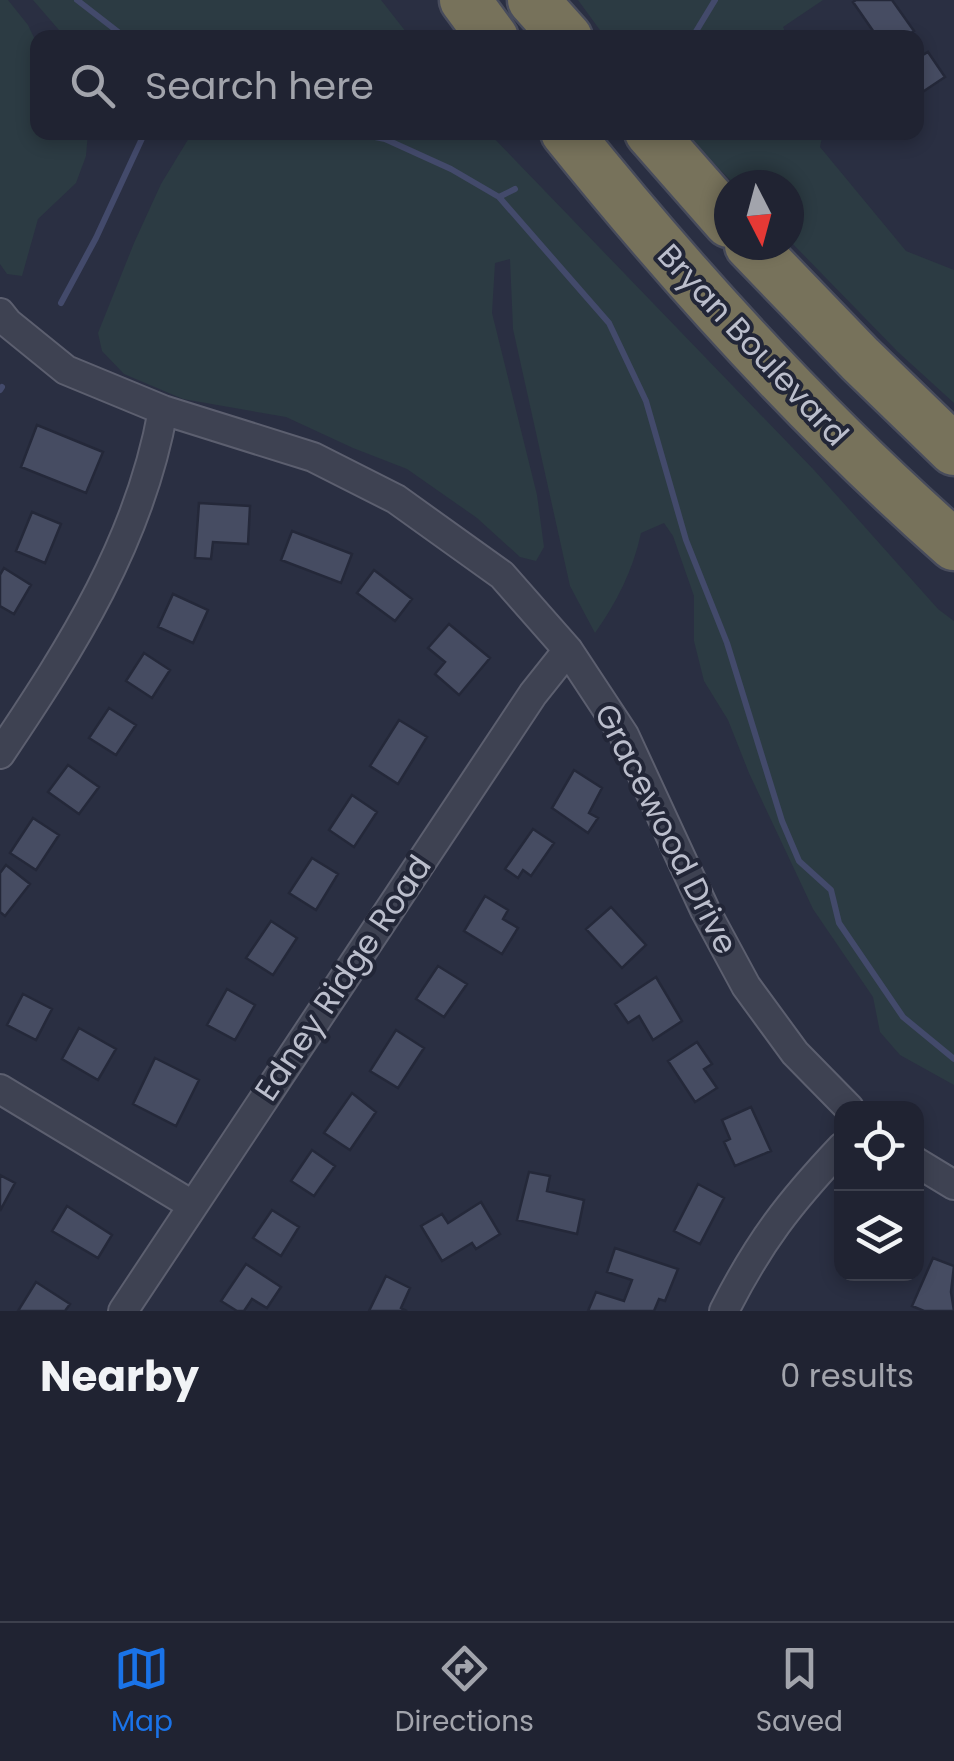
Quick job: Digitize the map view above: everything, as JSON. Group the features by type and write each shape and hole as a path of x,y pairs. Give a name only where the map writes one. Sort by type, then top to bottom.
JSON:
{"highway":[{"path":"465,0 487,30"},
{"path":"532,0 559,30"},
{"name":"Bryan Boulevard","path":"573,140 720,317 892,489 954,544"},
{"name":"Bryan Boulevard","path":"657,140 714,205"},
{"name":"Bryan Boulevard","path":"764,260 954,450"}],"street":[{"name":"Gracewood Drive","path":"0,313 66,370 162,410 313,457 396,499 502,575 568,650 624,735 704,910 746,986 795,1053 842,1101"},
{"path":"0,754 68,654 114,564 154,462 162,410"},
{"name":"Edney Ridge Road","path":"124,1311 533,694 568,650"},
{"path":"0,1089 192,1205"},
{"path":"724,1311 752,1256 790,1200 834,1154"},
{"path":"924,1167 954,1185"}],"shaded area":[{"path":"0,0 8,0 30,30 30,140 87,140 76,183 38,219 22,276 7,274 0,264"},
{"path":"33,0 381,0 405,30 59,30"},
{"path":"578,0 823,0 783,27 784,30 600,30"},
{"path":"188,140 496,140 814,470 938,609 954,621 954,1085 900,1055 880,1032 873,997 813,909 728,720 704,681 694,641 694,596 673,536 664,523 641,533 623,585 595,633 570,586 513,329 510,259 495,263 492,313 537,495 544,547 536,561 520,557 477,518 407,469 286,417 183,399 124,374 102,351 98,333 161,184"},
{"path":"691,140 822,140 820,147 906,251 954,270 954,403 804,255 804,170 720,170"}],"building":[{"path":"892,0 913,30 872,30 853,2"},
{"path":"928,52 945,77 924,91 924,54"},
{"path":"37,425 103,452 86,493 21,467"},
{"path":"199,503 250,506 248,544 213,542 211,559 195,558"},
{"path":"32,512 61,524 45,563 16,551"},
{"path":"292,531 352,554 341,583 281,560"},
{"path":"4,568 31,585 14,614 0,606 0,575"},
{"path":"374,570 412,599 395,621 357,593"},
{"path":"173,594 208,610 193,643 158,627"},
{"path":"449,624 490,658 459,695 435,674 445,662 428,648"},
{"path":"144,653 170,670 152,698 126,681"},
{"path":"109,708 136,725 116,755 89,738"},
{"path":"399,720 427,737 398,784 370,766"},
{"path":"68,765 99,787 79,814 48,792"},
{"path":"574,770 602,788 589,813 598,818 588,833 552,808"},
{"path":"352,795 377,812 354,847 329,830"},
{"path":"33,818 59,835 36,870 10,853"},
{"path":"533,829 554,843 531,876 523,870 518,878 505,869"},
{"path":"312,858 338,874 316,910 289,893"},
{"path":"6,865 30,884 5,916 0,912 0,873"},
{"path":"485,896 508,910 503,919 518,928 502,954 464,931"},
{"path":"611,907 646,945 622,968 586,929"},
{"path":"271,921 297,938 273,975 246,958"},
{"path":"438,966 467,984 444,1017 416,999"},
{"path":"656,977 682,1021 653,1040 639,1016 628,1023 615,1004"},
{"path":"227,989 255,1005 235,1040 207,1025"},
{"path":"23,994 52,1009 36,1040 7,1025"},
{"path":"79,1028 116,1049 98,1080 62,1059"},
{"path":"396,1030 424,1048 398,1088 370,1071"},
{"path":"697,1042 712,1064 704,1069 717,1088 695,1102 668,1061"},
{"path":"155,1058 199,1080 176,1126 133,1104"},
{"path":"352,1093 376,1112 350,1150 324,1133"},
{"path":"751,1107 771,1151 735,1166 724,1142 730,1139 722,1120"},
{"path":"312,1150 335,1166 314,1196 291,1181"},
{"path":"529,1172 550,1176 547,1191 584,1200 577,1234 517,1220"},
{"path":"0,1175 15,1183 0,1211"},
{"path":"698,1184 724,1198 700,1244 674,1231"},
{"path":"481,1202 500,1234 476,1249 472,1243 442,1261 421,1226 442,1214 448,1223"},
{"path":"67,1206 112,1235 98,1258 52,1231"},
{"path":"272,1210 299,1227 281,1256 253,1238"},
{"path":"615,1248 678,1269 665,1301 659,1299 654,1311 588,1311 596,1292 624,1301 632,1280 607,1272"},
{"path":"933,1258 954,1266 954,1311 924,1311 912,1306"},
{"path":"246,1264 281,1287 267,1308 252,1299 244,1311 237,1311 221,1301"},
{"path":"386,1276 410,1288 401,1308 407,1311 369,1311"},
{"path":"36,1282 70,1304 65,1311 18,1311"}],"waterway":[{"path":"77,0 116,30"},
{"path":"697,30 715,0"},
{"path":"61,303 141,140"},
{"path":"387,140 451,169 499,197 609,323 646,401 686,540 727,643 782,821 799,861 831,890 839,923 903,1017 954,1059"},
{"path":"499,197 515,189"}]}
